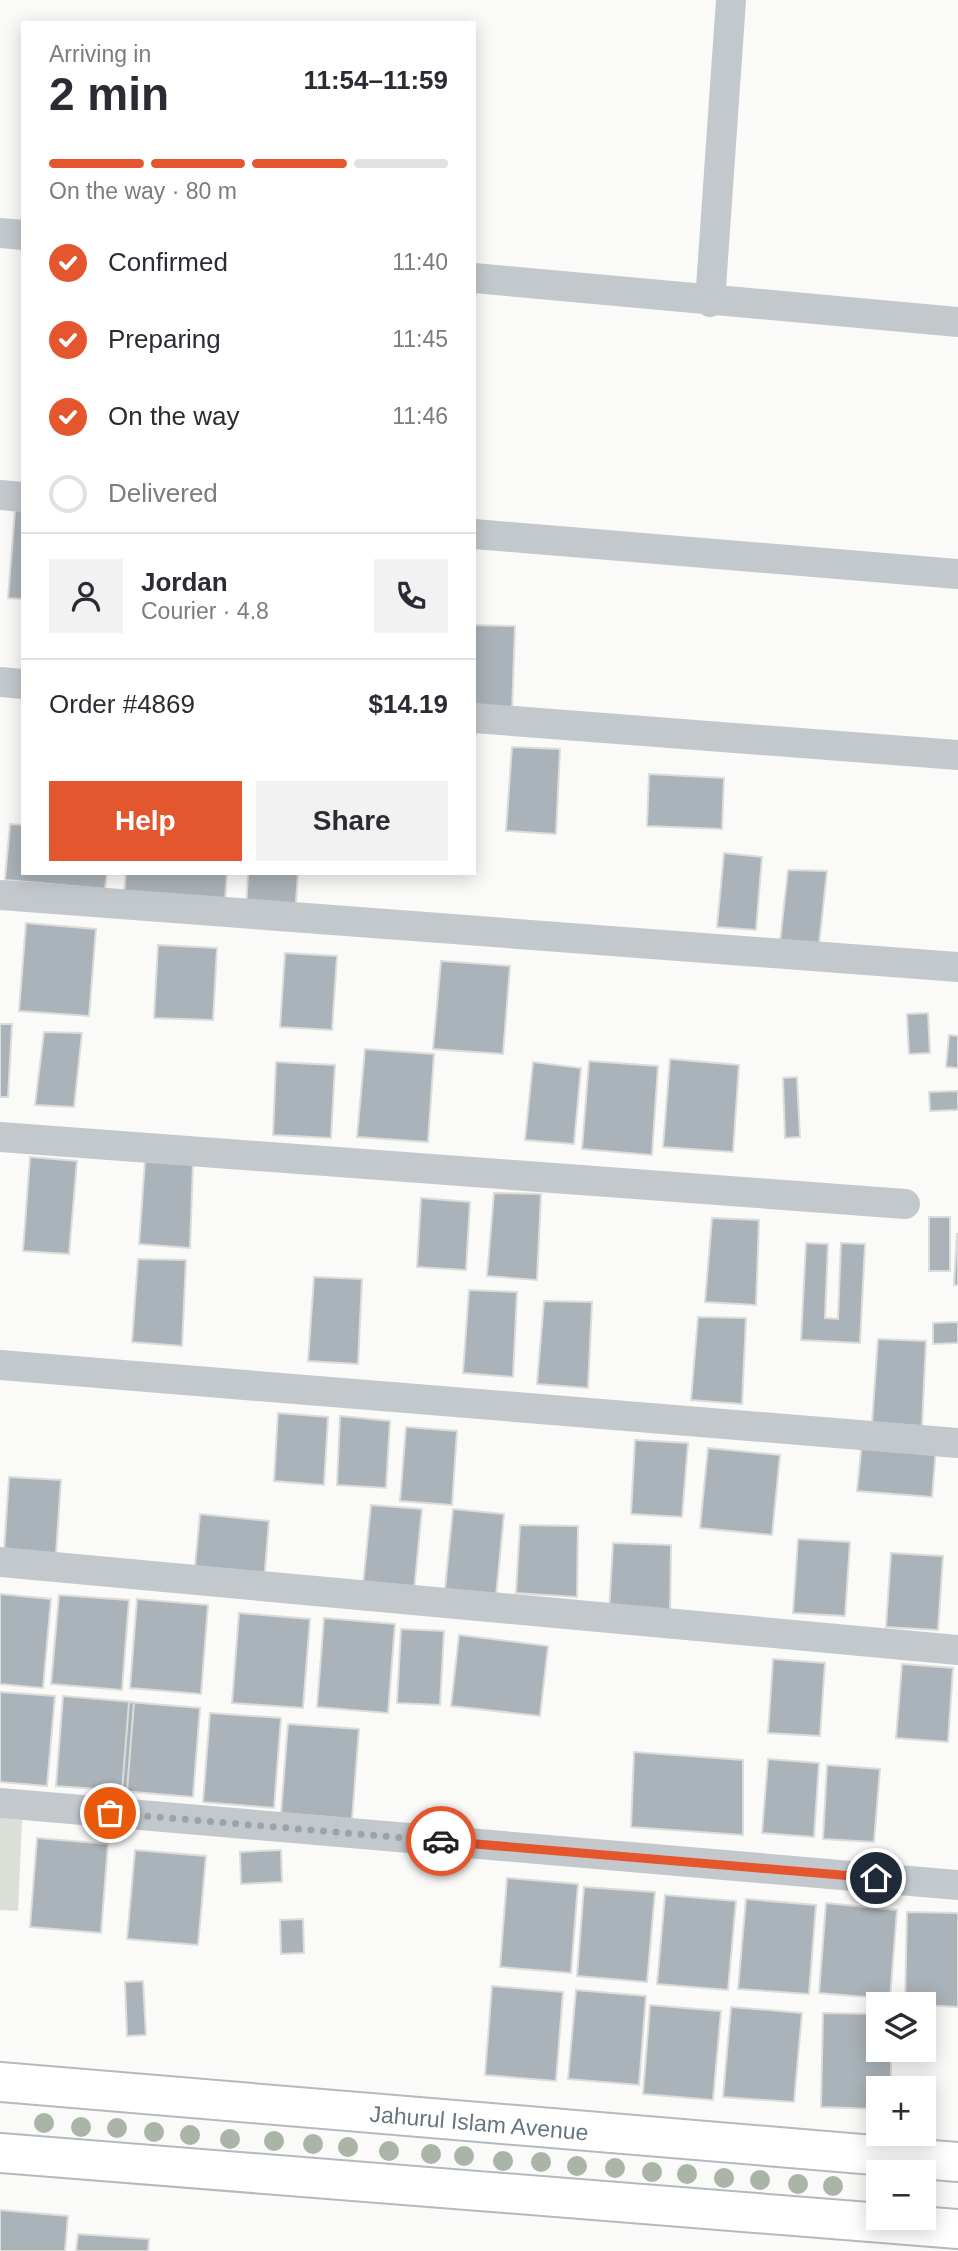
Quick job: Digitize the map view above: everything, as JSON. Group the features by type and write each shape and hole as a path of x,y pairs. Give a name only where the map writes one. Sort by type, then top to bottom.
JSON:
{"street":[{"path":"710,302 731,0 725,0"},
{"path":"0,233 21,235"},
{"path":"476,278 710,302 958,322"},
{"path":"0,495 21,497"},
{"path":"476,534 958,574"},
{"path":"0,682 21,684"},
{"path":"476,718 958,755"},
{"path":"0,895 958,967"},
{"path":"0,1137 905,1204"},
{"path":"0,1365 958,1443"},
{"path":"0,1562 958,1650"},
{"path":"0,1803 958,1885"},
{"name":"Jahurul Islam Avenue","path":"0,2082 958,2162"},
{"path":"0,2154 958,2229"}],"shaded area":[{"path":"0,1818 22,1820 18,1911 0,1910"}],"building":[{"path":"15,510 21,510 21,599 8,598"},
{"path":"476,625 515,626 512,712 476,709"},
{"path":"512,747 560,749 556,834 506,831"},
{"path":"649,774 724,778 722,829 647,826"},
{"path":"10,824 21,825 21,875 107,875 105,889 5,880"},
{"path":"724,853 762,857 756,930 717,927"},
{"path":"788,870 827,871 819,945 780,942"},
{"path":"126,875 227,875 225,902 124,893"},
{"path":"248,875 298,875 295,916 246,912"},
{"path":"26,923 96,929 89,1016 19,1011"},
{"path":"158,945 217,948 213,1020 154,1018"},
{"path":"285,953 337,956 332,1030 280,1027"},
{"path":"441,961 510,966 503,1054 433,1049"},
{"path":"928,1013 930,1053 909,1054 907,1014"},
{"path":"0,1024 12,1024 8,1097 0,1097"},
{"path":"44,1032 82,1033 74,1107 35,1105"},
{"path":"949,1035 958,1036 958,1068 946,1067"},
{"path":"365,1049 434,1054 428,1142 357,1137"},
{"path":"670,1059 739,1065 733,1152 663,1147"},
{"path":"589,1061 658,1066 652,1155 582,1149"},
{"path":"276,1062 335,1065 331,1138 273,1135"},
{"path":"533,1062 581,1068 574,1144 525,1140"},
{"path":"797,1077 800,1137 785,1138 783,1078"},
{"path":"958,1091 958,1110 930,1111 929,1092"},
{"path":"30,1157 77,1161 69,1254 23,1251"},
{"path":"145,1161 193,1163 190,1248 139,1244"},
{"path":"494,1193 541,1194 537,1280 487,1276"},
{"path":"421,1198 470,1202 466,1270 417,1267"},
{"path":"929,1217 950,1217 950,1271 929,1271"},
{"path":"712,1218 759,1220 756,1305 705,1302"},
{"path":"957,1234 958,1285 954,1285"},
{"path":"806,1243 828,1244 825,1318 838,1319 841,1243 865,1244 860,1343 801,1340"},
{"path":"138,1259 186,1260 182,1346 132,1342"},
{"path":"314,1277 362,1279 358,1364 308,1361"},
{"path":"469,1290 517,1292 513,1377 463,1373"},
{"path":"544,1301 592,1302 588,1388 537,1384"},
{"path":"698,1317 746,1318 742,1404 691,1400"},
{"path":"958,1322 958,1343 933,1344 933,1323"},
{"path":"878,1339 926,1341 922,1426 872,1423"},
{"path":"278,1413 328,1417 324,1485 274,1481"},
{"path":"340,1416 390,1421 386,1488 337,1485"},
{"path":"406,1427 457,1431 452,1505 400,1501"},
{"path":"635,1440 688,1443 682,1517 631,1514"},
{"path":"862,1442 936,1449 932,1497 857,1491"},
{"path":"708,1448 780,1455 772,1535 700,1528"},
{"path":"9,1477 61,1480 56,1554 4,1551"},
{"path":"371,1505 422,1509 414,1591 363,1585"},
{"path":"453,1509 504,1514 496,1596 445,1589"},
{"path":"200,1514 269,1521 264,1582 194,1576"},
{"path":"520,1525 578,1526 577,1597 516,1593"},
{"path":"798,1539 850,1542 845,1616 793,1613"},
{"path":"613,1543 671,1545 670,1616 609,1612"},
{"path":"891,1553 943,1556 938,1630 886,1627"},
{"path":"0,1594 51,1599 43,1688 0,1684"},
{"path":"59,1595 129,1600 122,1690 51,1684"},
{"path":"137,1599 208,1605 201,1694 130,1688"},
{"path":"239,1613 310,1619 303,1708 232,1703"},
{"path":"324,1618 395,1624 388,1713 317,1707"},
{"path":"401,1629 444,1631 440,1705 397,1703"},
{"path":"459,1635 548,1646 540,1716 451,1706"},
{"path":"773,1659 825,1663 820,1736 768,1733"},
{"path":"902,1664 953,1668 948,1742 896,1738"},
{"path":"0,1692 55,1696 47,1786 0,1782"},
{"path":"63,1696 134,1702 127,1791 56,1786"},
{"path":"129,1702 200,1708 193,1797 122,1791"},
{"path":"210,1713 281,1718 274,1808 203,1802"},
{"path":"288,1724 359,1729 352,1819 281,1813"},
{"path":"634,1752 743,1760 743,1835 631,1827"},
{"path":"768,1759 819,1763 814,1837 762,1833"},
{"path":"827,1765 880,1769 874,1842 823,1839"},
{"path":"37,1838 108,1844 101,1933 30,1927"},
{"path":"135,1850 206,1856 198,1945 127,1939"},
{"path":"281,1850 282,1882 241,1884 240,1852"},
{"path":"507,1878 578,1884 571,1973 500,1967"},
{"path":"584,1887 655,1892 647,1982 577,1976"},
{"path":"665,1895 736,1901 728,1990 657,1984"},
{"path":"746,1899 816,1905 809,1994 738,1989"},
{"path":"826,1903 897,1910 891,1992 866,1992 866,1997 819,1993"},
{"path":"907,1912 958,1913 958,2007 936,2006 936,1992 905,1992"},
{"path":"303,1919 304,1953 281,1954 280,1920"},
{"path":"143,1981 146,2035 127,2036 125,1982"},
{"path":"492,1986 563,1992 556,2081 485,2075"},
{"path":"576,1990 646,1996 639,2085 568,2079"},
{"path":"650,2005 721,2011 713,2100 643,2094"},
{"path":"731,2007 802,2013 794,2102 723,2097"},
{"path":"823,2013 866,2014 866,2062 891,2062 891,2076 866,2076 866,2109 821,2107"},
{"path":"0,2210 68,2216 65,2251 0,2251"},
{"path":"78,2234 149,2239 148,2251 76,2251"}],"way so far":[{"path":"110,1813 441,1841"}],"route":[{"path":"441,1841 876,1878"}]}
